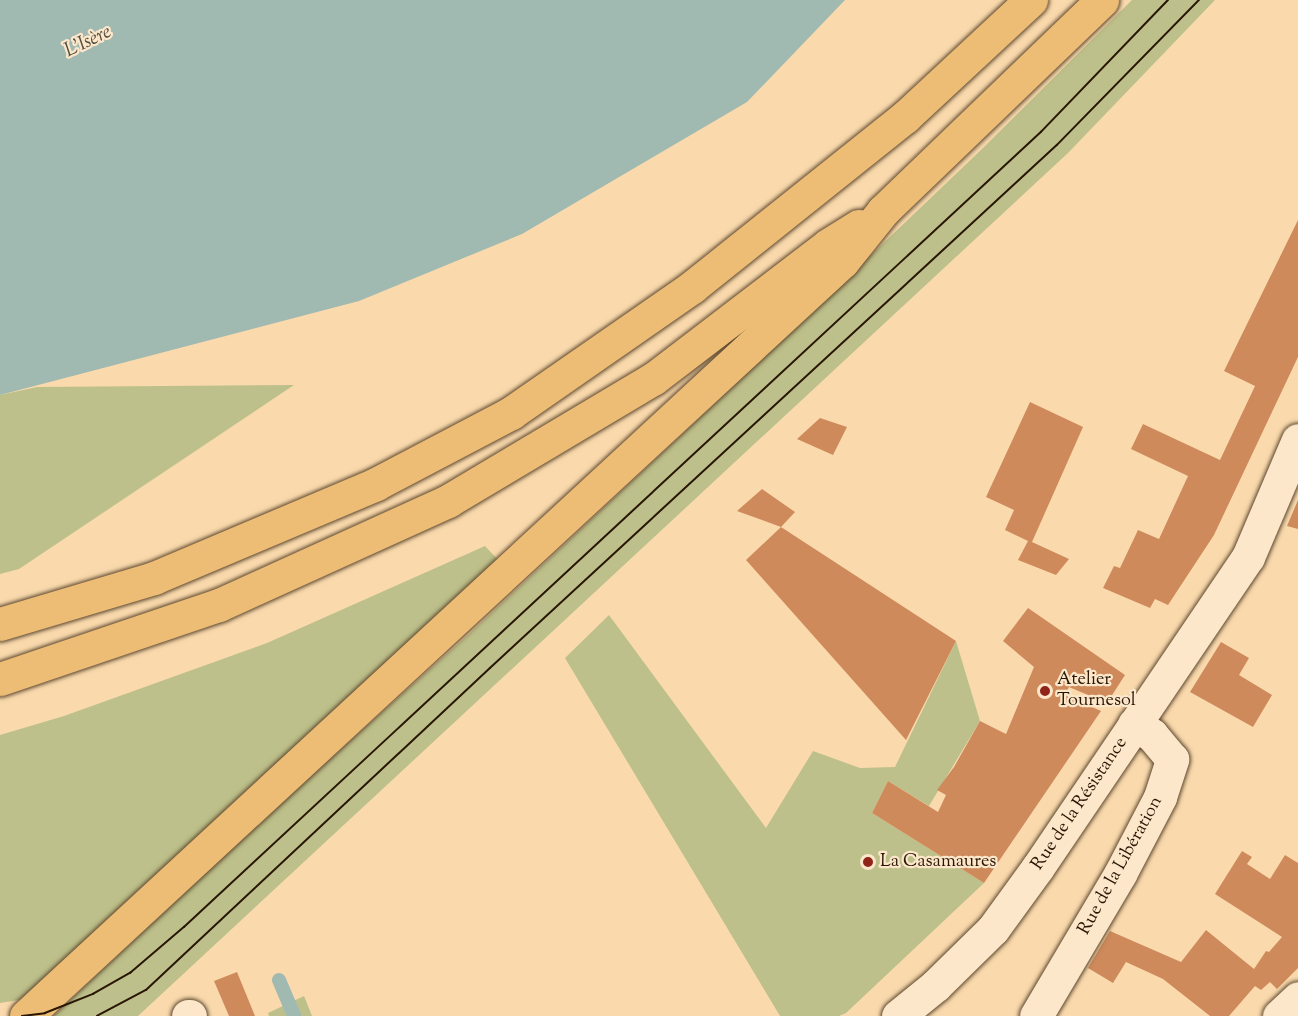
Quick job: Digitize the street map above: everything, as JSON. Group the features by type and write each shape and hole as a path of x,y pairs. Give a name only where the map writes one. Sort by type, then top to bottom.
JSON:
{"highway":[{"path":"0,624 154,578 376,484 511,413 701,279 906,117 1031,0"},
{"path":"26,1016 843,261 883,211 1102,0"},
{"path":"0,679 219,605 448,501 653,379 828,244 883,211"}],"street":[{"name":"Rue de la Résistance","path":"898,1016 935,986 993,929 1248,557 1298,440"},
{"name":"Rue de la Libération","path":"1036,1016 1120,874 1160,797 1172,759 1152,735 1134,724"},
{"path":"1279,1016 1298,998"}],"green space":[{"path":"1132,0 1215,0 1068,153 138,1016 53,1016 271,812 468,635 741,379 981,150"},
{"path":"294,385 19,569 0,574 0,395 37,387"},
{"path":"485,546 499,561 31,998 0,1003 0,735 64,716 267,643"},
{"path":"609,615 766,828 813,751 860,768 895,767 956,641 980,721 929,806 888,781 872,813 984,883 846,1013 839,1016 780,1016 565,658"},
{"path":"304,996 312,1016 269,1016 268,1013"}],"water":[{"name":"L'Isère","path":"0,0 845,0 747,102 522,234 359,301 0,395"}],"building":[{"path":"1298,220 1298,357 1214,535 1168,605 1155,599 1150,608 1103,588 1114,566 1120,568 1138,530 1159,539 1188,476 1131,449 1143,424 1220,460 1255,386 1224,371"},
{"path":"1030,402 1083,427 1032,542 1069,559 1056,575 1018,560 1028,541 1005,530 1014,510 986,497"},
{"path":"820,418 847,427 833,455 797,439"},
{"path":"762,489 795,512 781,527 737,511"},
{"path":"1298,500 1298,529 1287,526"},
{"path":"781,527 956,641 906,740 746,560"},
{"path":"1028,608 1125,675 1107,703 1069,687 1065,695 1101,711 984,883 872,813 888,781 938,812 946,795 937,790 954,767 980,721 1006,734 1034,667 1003,641"},
{"path":"1221,642 1249,658 1239,675 1272,695 1253,727 1190,692"},
{"path":"1242,851 1252,857 1247,864 1270,879 1285,855 1298,863 1298,968 1277,989 1270,982 1261,990 1255,986 1229,1016 1210,1016 1163,979 1126,962 1113,983 1088,968 1110,931 1181,962 1206,930 1254,969 1266,951 1269,952 1282,937 1215,894"},
{"path":"237,972 255,1016 229,1016 214,981"}],"waterway":[{"path":"279,980 294,1016"}],"tram line":[{"path":"22,1016 45,1013 93,994 130,973 184,927 1041,132 1168,0"},
{"path":"97,1016 146,990 490,668 1057,145 1199,0"}],"place":[{"name":"Atelier Tournesol","path":"1045,691"},
{"name":"La Casamaures","path":"868,862"}]}
